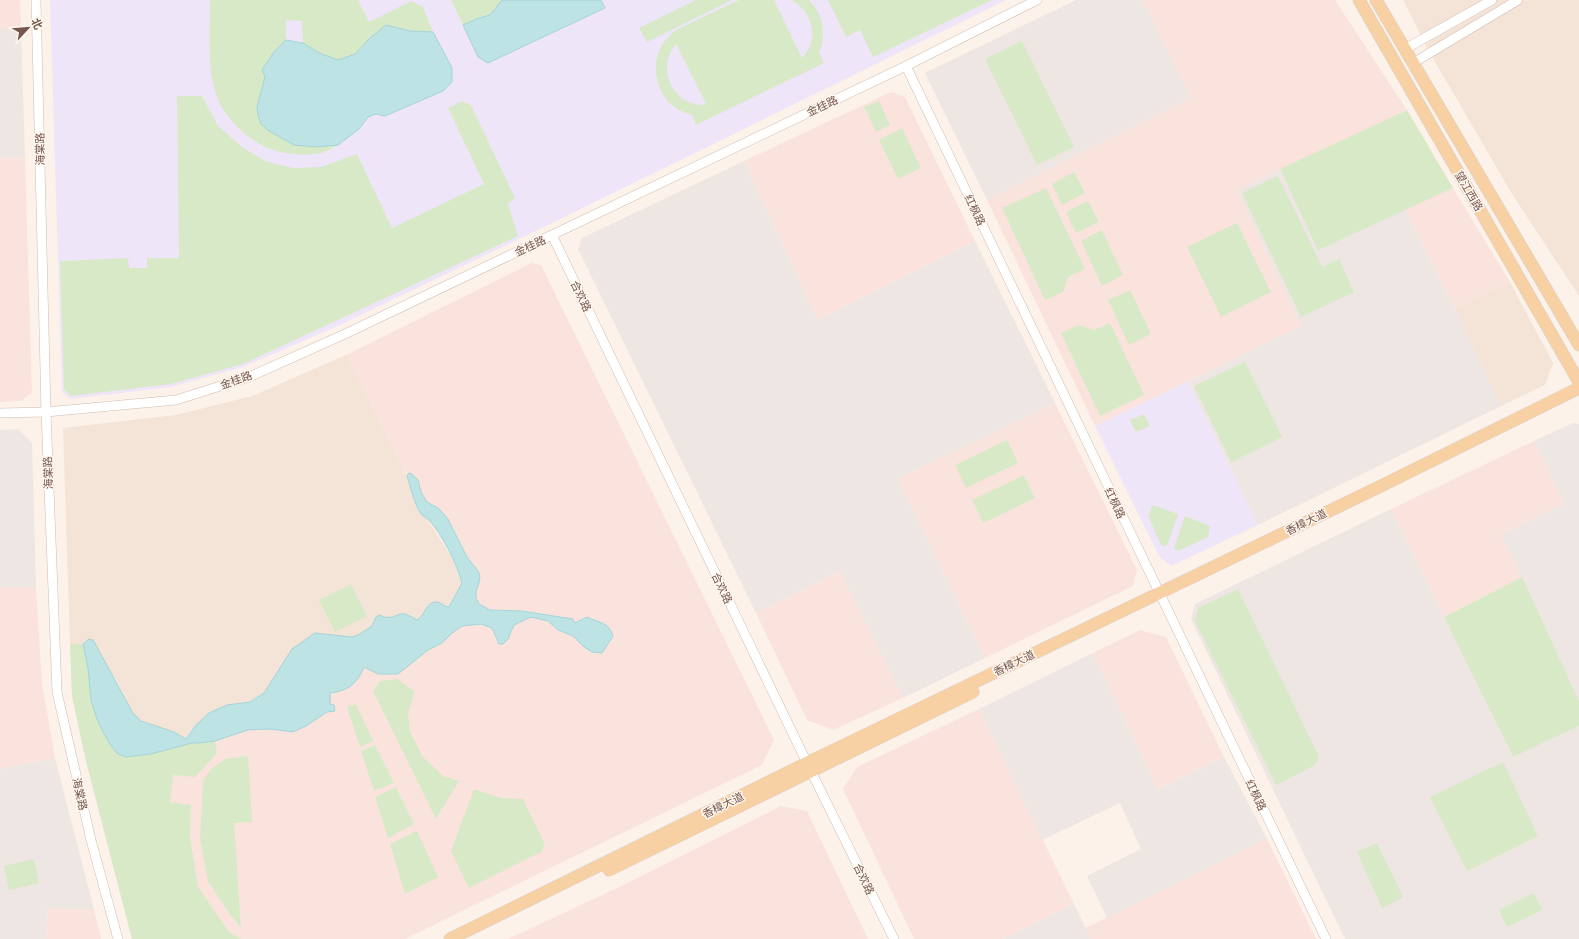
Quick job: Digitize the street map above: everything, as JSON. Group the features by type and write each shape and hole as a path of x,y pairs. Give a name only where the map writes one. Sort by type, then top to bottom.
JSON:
{"main road":[{"name":"望江西路","path":"1359,0 1579,382"},
{"name":"望江西路","path":"1376,0 1579,345"},
{"name":"香樟大道","path":"1160,597 1579,388"},
{"name":"香樟大道","path":"453,938 1579,397"},
{"name":"香樟大道","path":"468,939 809,767"}],"street":[{"name":"海棠路","path":"36,0 46,412 57,692 91,840 118,939"},
{"name":"金桂路","path":"0,413 46,412 176,400 249,377 345,334 906,66 1037,0"},
{"path":"1405,49 1492,0"},
{"path":"1413,63 1518,0"},
{"name":"红枫路","path":"906,66 1160,597 1326,939"},
{"name":"合欢路","path":"552,235 809,767 894,939"}],"shaded area":[{"path":"0,0 20,0 21,29 0,29"},
{"path":"50,0 1006,0 546,226 340,325 243,367 171,387 70,399 62,392"},
{"path":"1076,0 1143,0 1191,98 987,200 925,73"},
{"path":"1143,0 1335,0 1407,110 1237,190 1302,326 1095,426 987,200 1190,98"},
{"path":"1403,0 1579,0 1579,296 1512,194 1427,48"},
{"path":"0,29 21,29 25,157 0,158"},
{"path":"891,92 905,97 975,241 818,320 744,161"},
{"path":"25,157 32,392 21,401 0,402 0,158"},
{"path":"744,161 818,320 975,241 1055,403 898,479 985,658 903,698 840,571 756,613 578,249 582,238"},
{"path":"1280,169 1318,249 1405,209 1501,406 1258,525 1188,381 1301,326 1237,190"},
{"path":"1453,188 1510,282 1455,309 1405,209"},
{"path":"531,263 541,265 774,740 762,765 405,939 132,939 86,761 72,696 70,644 83,644 117,753 248,730 270,729 293,732 306,726 327,712 335,711 330,705 330,693 341,692 364,667 378,674 415,661 428,650 442,643 462,626 481,624 492,628 499,644 512,630 514,625 531,617 548,621 558,630 573,636 584,647 605,624 587,618 575,623 573,619 540,613 490,610 479,604 476,598 476,591 480,576 474,565 467,557 452,525 438,508 427,502 421,492 418,480 409,473 407,476 346,355"},
{"path":"1510,282 1553,363 1545,385 1501,406 1455,309"},
{"path":"346,355 407,476 413,496 422,514 428,520 454,561 462,583 457,594 449,607 426,608 424,615 417,620 407,614 401,614 388,618 379,615 376,617 372,626 352,637 315,633 292,649 264,693 250,702 227,705 186,739 174,732 141,721 133,713 115,678 85,641 83,644 70,644 63,428 176,415 252,396"},
{"path":"1188,381 1258,525 1171,566 1159,556 1095,426"},
{"path":"1055,403 1137,570 1133,586 985,658 898,479"},
{"path":"1573,423 1579,424 1579,701 1501,535 1564,504 1534,441"},
{"path":"18,429 32,443 36,587 0,587 0,430"},
{"path":"1534,441 1564,504 1501,535 1522,577 1444,617 1391,509"},
{"path":"1391,509 1513,757 1579,726 1579,939 1345,939 1191,619 1195,604"},
{"path":"840,571 903,698 833,730 807,720 756,613"},
{"path":"0,587 36,587 42,683 55,758 0,769"},
{"path":"1140,630 1166,637 1224,757 1158,790 1093,653"},
{"path":"1093,653 1158,790 1224,757 1267,839 1107,918 1087,876 1141,849 1120,803 1042,840 979,709"},
{"path":"979,709 1074,904 1003,939 914,939 843,789 857,767"},
{"path":"55,758 94,910 48,908 46,939 0,939 0,769"},
{"path":"781,806 807,811 868,939 508,939 617,888"},
{"path":"1267,839 1316,939 1091,939 1085,928"},
{"path":"1074,904 1091,939 1003,939"},
{"path":"48,908 94,910 101,939 46,939"}],"green space":[{"path":"210,0 358,0 369,22 411,1 423,7 433,32 410,31 386,25 369,39 355,54 338,60 319,53 303,43 302,21 286,20 286,40 274,52 262,70 265,77 257,107 261,123 269,131 316,147 338,145 322,153 303,155 289,154 270,149 253,140 229,118 218,100 212,81 211,69"},
{"path":"451,0 502,0 490,15 463,25"},
{"path":"696,0 732,0 647,42 639,28"},
{"path":"739,0 774,0 802,58 808,51 811,43 812,26 805,11 791,0 809,0 818,12 822,25 823,39 819,53 824,63 696,125 692,115 671,105 661,91 656,70 658,54 665,40 678,29","holes":["676,44 706,104 694,104 684,99 676,93 671,84 667,64 670,54"]},
{"path":"828,0 992,0 873,57 860,30 846,37"},
{"path":"1022,41 1074,147 1037,165 985,59"},
{"path":"177,96 202,96 218,126 242,147 267,162 294,168 321,167 357,154 392,228 484,184 448,108 462,101 471,105 515,198 508,204 518,236 243,364 171,384 71,396 64,390 60,261 128,258 129,268 147,268 147,258 179,258"},
{"path":"879,101 890,125 876,132 864,107"},
{"path":"1407,110 1453,188 1318,250 1280,169"},
{"path":"902,128 921,168 898,179 879,140"},
{"path":"1074,172 1085,193 1062,205 1052,184"},
{"path":"1278,176 1322,267 1339,259 1354,292 1301,317 1242,193"},
{"path":"1046,188 1085,269 1068,277 1063,292 1045,300 1002,208"},
{"path":"1088,201 1099,222 1076,233 1066,212"},
{"path":"1237,223 1271,292 1221,317 1187,247"},
{"path":"1102,230 1123,275 1102,286 1081,241"},
{"path":"1130,290 1151,334 1129,345 1108,300"},
{"path":"1110,323 1144,395 1100,416 1061,333 1079,325 1094,330"},
{"path":"1245,362 1282,437 1231,462 1194,386"},
{"path":"1144,414 1150,426 1136,432 1130,420"},
{"path":"1007,440 1018,463 966,488 955,465"},
{"path":"1024,475 1035,498 983,523 972,500"},
{"path":"1153,505 1178,514 1167,546 1161,545 1148,515"},
{"path":"1185,516 1210,526 1208,537 1178,551 1174,548"},
{"path":"1522,577 1579,701 1579,726 1513,757 1444,617"},
{"path":"351,584 367,616 335,632 319,600"},
{"path":"1238,589 1319,757 1315,765 1276,785 1195,621 1198,608"},
{"path":"70,644 83,644 88,668 91,700 104,734 151,754 192,743 215,741 217,753 195,777 173,775 170,802 191,805 190,837 198,887 229,932 241,939 132,939 86,761 72,696"},
{"path":"398,679 415,692 408,712 410,732 423,757 443,776 459,781 436,819 373,691 380,681"},
{"path":"356,704 373,741 360,747 347,707"},
{"path":"375,745 394,783 374,791 361,751"},
{"path":"248,756 252,822 234,823 241,927 230,915 208,881 200,839 203,781 211,769 225,759"},
{"path":"1503,762 1538,836 1467,871 1430,797"},
{"path":"396,787 414,824 388,838 375,797"},
{"path":"474,789 501,798 523,799 545,845 541,852 469,888 451,851"},
{"path":"417,831 438,877 405,894 390,844"},
{"path":"1377,843 1403,897 1382,908 1357,852"},
{"path":"34,859 39,883 9,890 4,866"},
{"path":"1534,893 1542,910 1507,927 1499,910"}],"water":[{"path":"502,0 601,0 605,8 488,63 478,57 463,25 490,15"},
{"path":"386,25 410,31 433,32 452,68 452,82 443,91 385,116 376,114 368,117 359,129 338,145 316,147 294,145 269,131 261,124 257,107 265,77 262,70 274,52 286,40 303,43 319,53 338,60 355,54 369,39"},
{"path":"409,473 418,480 421,492 427,502 438,508 448,519 467,557 478,571 480,576 476,591 476,598 479,604 490,610 522,611 573,619 575,623 587,617 606,625 611,631 613,636 602,653 592,652 584,647 573,636 558,630 548,621 531,617 514,625 508,639 503,644 499,644 492,628 481,624 462,626 442,643 428,650 398,674 378,674 364,667 358,678 351,686 330,693 330,704 334,705 335,711 327,712 306,726 293,732 270,729 248,730 215,741 192,743 151,754 125,757 117,753 104,734 91,700 88,668 83,644 89,639 93,640 133,713 141,721 174,732 186,739 197,724 209,713 227,705 250,702 264,693 292,649 315,633 352,637 372,626 376,617 379,615 388,618 399,614 405,614 417,620 433,602 449,607 462,583 460,575 453,558 439,533 419,510 407,476"}]}
